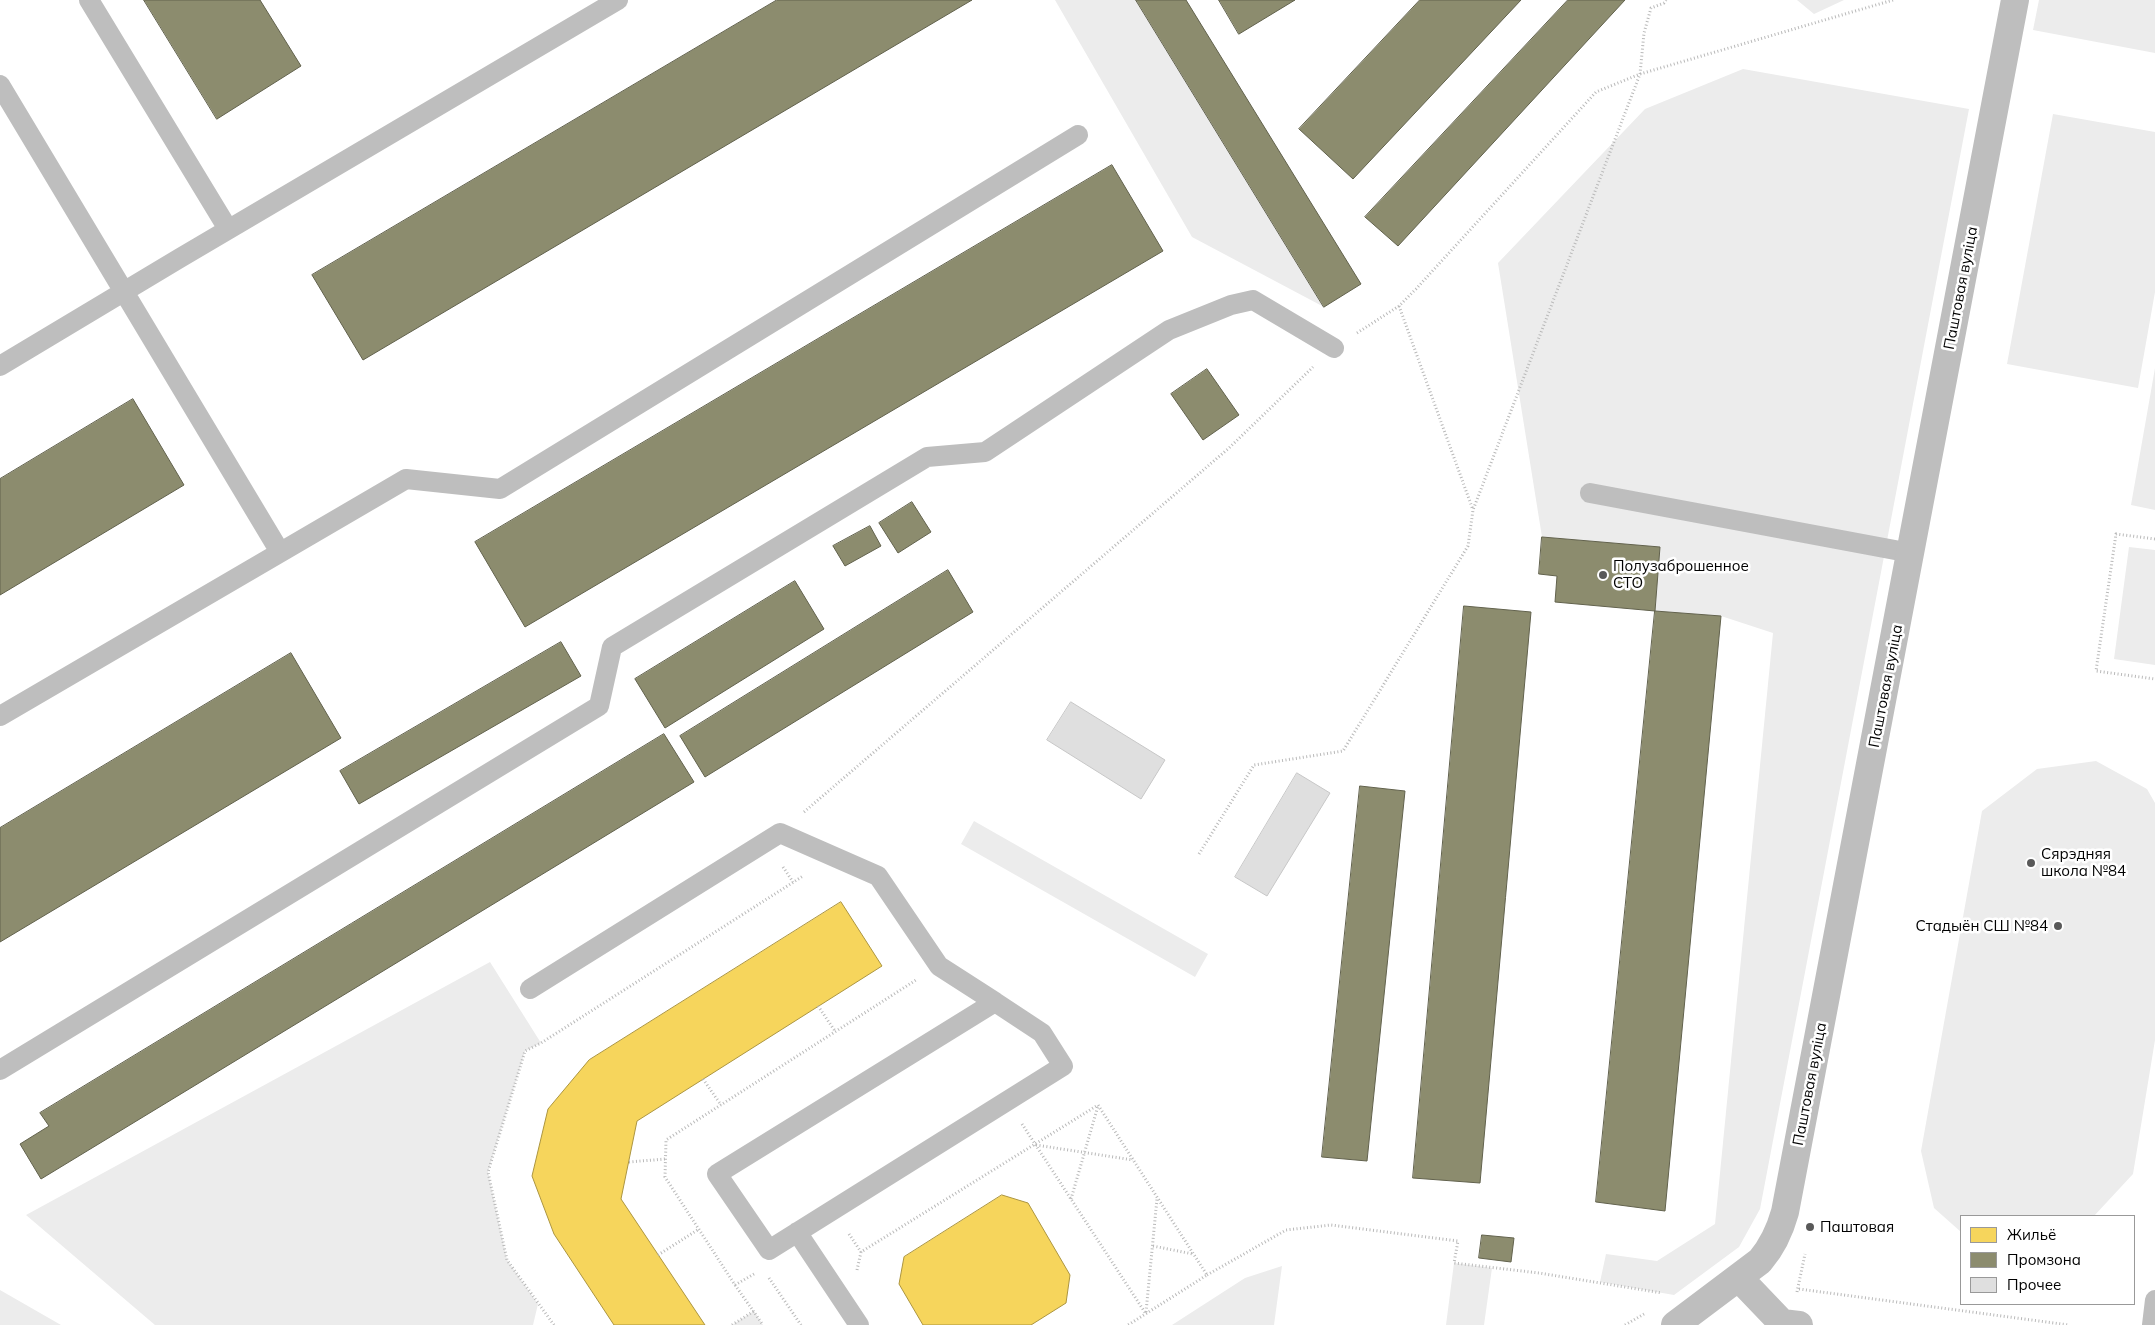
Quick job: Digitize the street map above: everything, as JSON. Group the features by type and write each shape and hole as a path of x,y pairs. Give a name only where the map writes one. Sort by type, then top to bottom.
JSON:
{"street":[{"name":"Паштовая вуліца","path":"1675,1325 1739,1278 1768,1251 1785,1212 2015,0"},
{"path":"1739,1278 1782,1323 1799,1325"}],"lane":[{"path":"89,0 228,230"},
{"path":"0,366 618,0"},
{"path":"0,85 280,552"},
{"path":"0,716 406,479 500,489 1078,135"},
{"path":"0,1070 599,706 612,647 927,457 985,452 1169,330 1232,305 1253,300 1334,348"},
{"path":"1590,493 1911,553"},
{"path":"530,989 780,833 878,876 939,966 995,1002 1042,1033 1063,1066 768,1250 717,1174 995,1002"},
{"path":"797,1232 859,1325"},
{"path":"2152,1325 2155,1300"}],"path":[{"path":"1199,854 1254,765 1343,751 1468,546 1473,510 1640,74 1644,33 1651,8 1666,0"},
{"path":"780,833 1229,448 1334,348 1399,306 1596,92 1640,74 1893,0"},
{"path":"1399,306 1473,510"},
{"path":"2155,539 2116,534 2096,671 2155,679"},
{"path":"554,1325 507,1260 488,1172 525,1051 541,1043 808,872"},
{"path":"763,1325 665,1177 666,1140 918,979"},
{"path":"818,1006 835,1031"},
{"path":"703,1079 721,1105"},
{"path":"854,1241 861,1252 1098,1105"},
{"path":"1071,1199 1098,1105"},
{"path":"1098,1105 1206,1275"},
{"path":"1028,1134 1146,1314"},
{"path":"1036,1144 1133,1160"},
{"path":"629,1162 665,1159"},
{"path":"1146,1314 1157,1198"},
{"path":"1128,1325 1206,1275 1286,1230 1331,1225 1458,1241 1454,1263 1574,1278 1665,1293"},
{"path":"658,1255 699,1229"},
{"path":"1153,1246 1193,1254"},
{"path":"735,1284 755,1273"},
{"path":"767,1276 801,1325"},
{"path":"1799,1289 2069,1325"},
{"path":"732,1325 754,1311"}],"shaded area":[{"path":"1055,0 1136,0 1324,307 1192,237"},
{"path":"1797,0 1844,0 1814,14"},
{"path":"2039,0 2155,0 2155,53 2033,30"},
{"path":"1743,69 1969,109 1760,1209 1739,1247 1674,1295 1600,1282 1606,1254 1657,1261 1715,1224 1773,633 1721,616 1655,611 1660,547 1542,537 1498,263 1645,109"},
{"path":"2053,114 2155,132 2155,292 2138,388 2007,364"},
{"path":"2155,368 2155,510 2131,505"},
{"path":"2129,547 2155,550 2155,665 2114,659"},
{"name":"Стадыён СШ №84","path":"2096,761 2147,789 2155,803 2155,1040 2133,1174 2095,1215 1960,1215 1960,1231 1934,1208 1921,1151 1982,811 2037,769"},
{"path":"974,821 1208,954 1195,977 961,844"},
{"path":"490,962 541,1043 525,1051 488,1172 507,1260 538,1304 533,1325 155,1325 26,1215"},
{"path":"1454,1263 1492,1268 1484,1325 1446,1325"},
{"path":"1282,1266 1274,1325 1172,1325 1245,1278"},
{"path":"0,1290 61,1325 0,1325"},
{"path":"754,1311 763,1325 732,1325"}],"building: Жильё":[{"path":"841,902 882,966 637,1121 621,1199 705,1325 614,1325 554,1234 532,1176 548,1109 589,1060"},
{"path":"1002,1195 1028,1203 1070,1275 1066,1303 1031,1325 923,1325 899,1284 904,1257"}],"building: Промзона":[{"path":"144,0 260,0 301,66 217,119"},
{"path":"777,0 972,0 363,360 312,275"},
{"path":"1136,0 1186,0 1361,284 1324,307"},
{"path":"1219,0 1295,0 1239,34"},
{"path":"1420,0 1521,0 1353,179 1299,129"},
{"path":"1568,0 1625,0 1398,246 1365,217"},
{"path":"1112,165 1163,251 525,627 475,542"},
{"path":"1207,369 1239,415 1203,440 1171,394"},
{"path":"133,399 184,485 0,595 0,479"},
{"path":"912,502 931,532 898,553 879,523"},
{"path":"870,526 881,546 845,566 833,546"},
{"name":"Полузаброшенное СТО","path":"1542,537 1660,547 1655,611 1555,602 1557,576 1539,574"},
{"path":"948,570 973,612 705,777 680,736"},
{"path":"795,581 824,629 665,728 635,679"},
{"path":"1464,606 1531,612 1480,1183 1413,1178"},
{"path":"1655,611 1721,616 1665,1211 1596,1202"},
{"path":"561,642 581,676 359,804 340,771"},
{"path":"291,653 341,738 0,942 0,828"},
{"path":"664,734 694,782 41,1179 20,1144 49,1126 40,1113"},
{"path":"1360,786 1405,791 1367,1161 1322,1157"},
{"path":"1482,1235 1514,1238 1511,1262 1479,1258"}],"building: Прочее":[{"path":"1071,702 1165,760 1141,799 1047,740"},
{"path":"1297,773 1330,793 1267,896 1235,877"}],"place":[{"name":"Полузаброшенное СТО","path":"1603,575"},
{"name":"Сярэдняя школа №84","path":"2031,863"},
{"name":"Стадыён СШ №84","path":"2058,926"},
{"name":"Паштовая","path":"1810,1227"}]}
